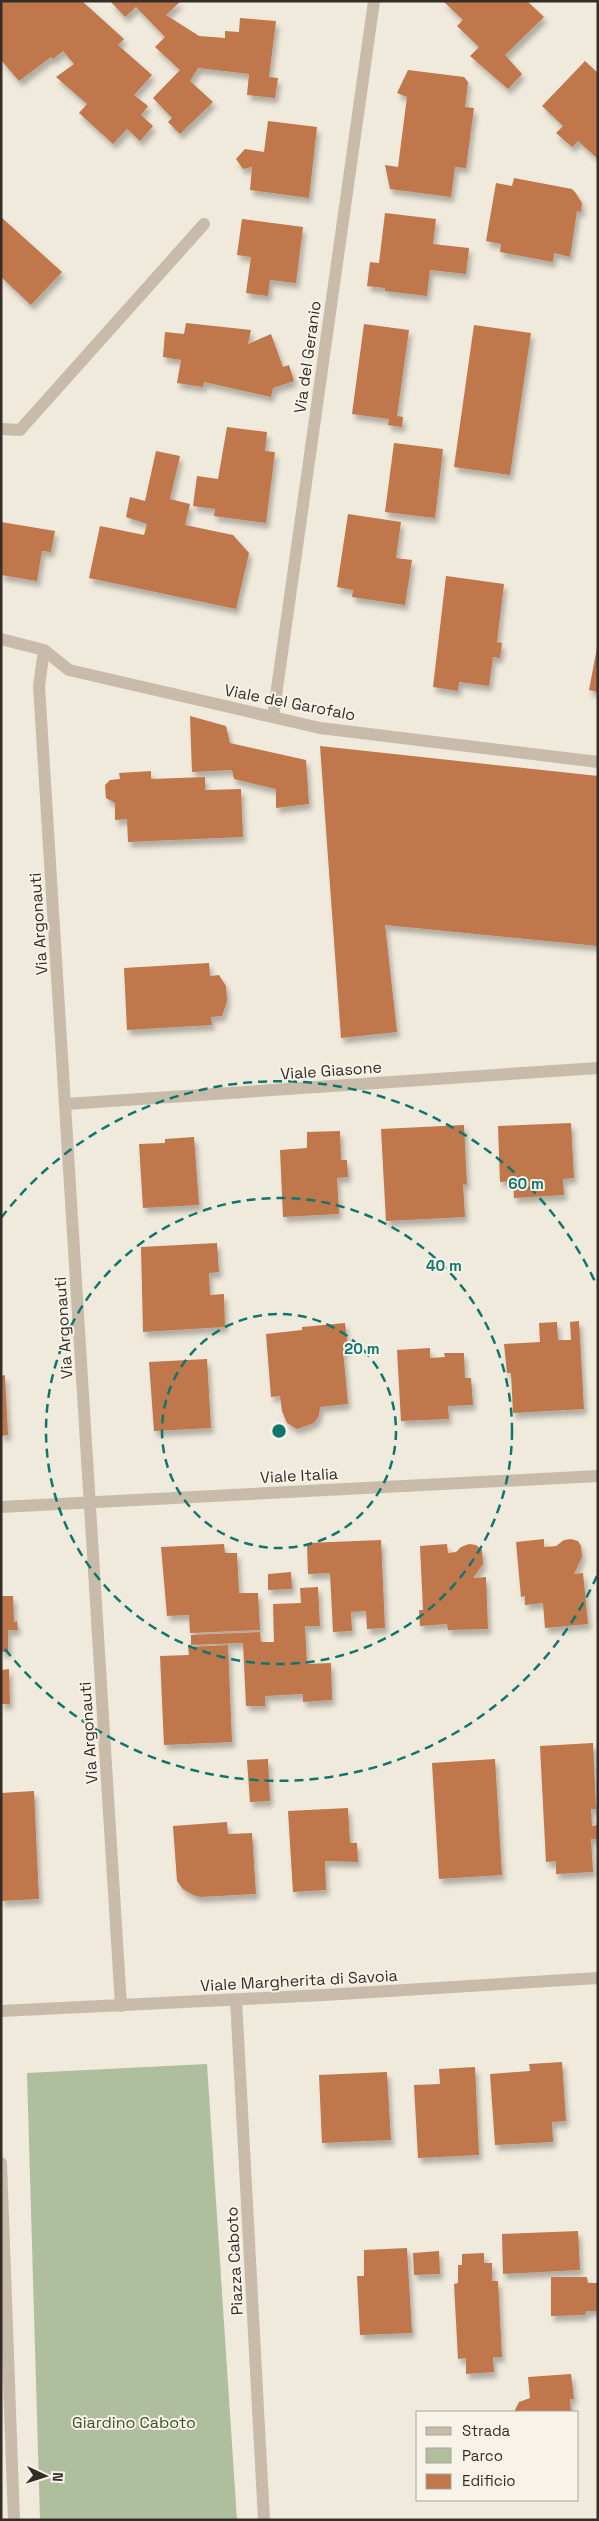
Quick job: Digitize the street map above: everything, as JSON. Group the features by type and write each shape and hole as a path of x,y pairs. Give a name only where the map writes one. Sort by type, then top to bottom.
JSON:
{"street":[{"name":"Via del Geranio","path":"273,717 374,1"},
{"path":"1,429 20,430 204,224"},
{"path":"1,638 44,650"},
{"name":"Viale del Garofalo","path":"44,650 69,670 320,728 598,762"},
{"name":"Via Argonauti","path":"44,650 39,686 121,2006"},
{"name":"Viale Giasone","path":"66,1104 598,1068"},
{"name":"Viale Italia","path":"1,1507 598,1476"},
{"name":"Viale Margherita di Savoia","path":"1,2012 598,1978"},
{"name":"Piazza Caboto","path":"236,2000 264,2520"},
{"path":"1,2163 14,2520"}],"green space":[{"name":"Giardino Caboto","path":"207,2064 237,2520 40,2520 27,2073"}],"building":[{"path":"1,1 82,1 124,39 118,45 152,75 134,95 148,106 141,115 153,126 140,141 127,129 113,144 79,113 87,104 56,77 74,64 63,51 53,59 51,57 19,81 1,60"},
{"path":"110,1 181,1 166,15 199,36 225,38 225,31 239,32 240,18 276,21 269,77 278,78 275,98 247,95 249,74 198,68 190,81 213,102 180,134 168,122 172,118 153,98 180,70 155,47 165,37 136,7 125,17"},
{"path":"443,1 527,1 544,17 505,55 522,74 508,89 470,56 479,47 457,26 463,20"},
{"path":"585,61 598,73 598,159 578,141 572,147 556,133 563,126 542,106"},
{"path":"408,70 464,77 468,82 465,107 474,108 466,168 455,167 451,197 390,189 385,165 398,167 407,97 397,93"},
{"path":"268,121 317,127 309,198 250,190 252,167 243,169 236,159 245,149 264,152"},
{"path":"514,178 572,189 575,192 582,203 581,212 577,211 570,257 554,253 553,262 500,252 501,244 486,241 496,183 512,186"},
{"path":"385,213 436,219 433,244 469,248 466,274 430,270 427,296 385,291 385,288 367,286 370,262 379,263"},
{"path":"1,217 62,272 31,305 1,277"},
{"path":"242,219 303,227 296,283 270,280 268,296 246,293 251,257 237,255"},
{"path":"186,323 251,330 248,344 271,334 283,367 289,365 294,381 273,388 271,397 204,382 203,387 177,383 181,360 163,357 165,332 184,334"},
{"path":"364,324 409,330 397,416 403,417 402,427 388,425 389,419 352,414"},
{"path":"474,325 531,333 510,475 454,467"},
{"path":"227,427 267,432 265,451 275,452 266,523 214,516 215,509 193,506 197,476 218,479"},
{"path":"394,443 443,449 435,518 385,512"},
{"path":"156,451 180,456 170,499 190,504 185,525 233,535 249,553 236,609 89,578 100,526 144,535 147,524 126,517 130,497 145,501"},
{"path":"348,514 401,522 396,558 412,560 405,605 352,597 353,590 337,587"},
{"path":"1,522 55,531 51,552 42,551 37,581 1,575"},
{"path":"446,576 504,584 497,642 502,643 500,658 493,657 489,686 459,682 458,691 433,687"},
{"path":"598,648 598,692 589,690"},
{"path":"190,716 226,726 230,743 306,760 309,804 276,808 276,789 234,779 232,770 192,772"},
{"path":"320,746 598,776 598,946 385,925 397,1032 341,1038"},
{"path":"151,771 151,779 205,777 205,790 241,789 243,837 128,842 127,819 115,820 115,803 106,798 105,785 110,780 120,779 119,773"},
{"path":"209,963 210,976 219,975 226,986 227,1001 222,1016 211,1017 212,1025 127,1030 124,968"},
{"path":"571,1123 574,1178 563,1179 564,1195 514,1198 513,1181 500,1182 498,1126"},
{"path":"464,1125 467,1185 463,1184 465,1217 386,1221 381,1129"},
{"path":"340,1131 341,1160 347,1160 348,1177 337,1178 339,1214 283,1217 280,1150 307,1148 307,1132"},
{"path":"194,1137 199,1205 143,1208 139,1144 165,1143 165,1139"},
{"path":"217,1243 219,1272 209,1273 210,1295 224,1294 225,1327 143,1332 141,1247"},
{"path":"579,1321 584,1409 513,1413 511,1373 507,1373 504,1344 540,1342 539,1323 557,1322 558,1340 571,1340 570,1322"},
{"path":"345,1323 348,1350 343,1350 348,1404 320,1407 319,1416 314,1423 297,1429 287,1423 282,1411 280,1396 271,1397 266,1334 302,1330 302,1327"},
{"path":"430,1348 430,1358 445,1357 444,1353 464,1353 465,1378 471,1378 473,1405 448,1406 449,1419 401,1421 397,1350"},
{"path":"207,1359 211,1428 154,1431 149,1362"},
{"path":"5,1375 8,1435 1,1436 1,1376"},
{"path":"544,1539 544,1547 556,1546 564,1540 571,1539 578,1541 581,1546 582,1557 574,1574 583,1573 588,1624 545,1628 543,1603 525,1605 525,1596 521,1597 516,1542"},
{"path":"381,1540 385,1628 367,1629 366,1611 351,1612 352,1631 333,1632 330,1573 308,1574 307,1543"},
{"path":"224,1544 225,1553 237,1553 239,1593 258,1593 260,1630 190,1633 189,1615 167,1616 161,1547"},
{"path":"447,1544 448,1553 456,1552 461,1547 469,1544 476,1545 482,1550 483,1564 473,1578 486,1577 488,1629 448,1630 447,1624 420,1626 419,1610 423,1610 420,1546"},
{"path":"291,1572 292,1589 268,1590 268,1574"},
{"path":"318,1587 320,1626 305,1626 307,1664 331,1663 332,1700 303,1702 303,1694 265,1696 265,1706 246,1706 243,1643 191,1645 191,1635 260,1632 261,1642 274,1642 273,1604 301,1603 300,1588"},
{"path":"1,1596 13,1596 14,1622 17,1621 18,1630 8,1630 8,1652 1,1652"},
{"path":"228,1645 232,1742 164,1745 160,1656 189,1655 188,1647"},
{"path":"9,1669 10,1704 1,1704 1,1670"},
{"path":"593,1743 596,1809 591,1809 592,1826 598,1825 598,1839 591,1839 593,1872 556,1874 556,1861 546,1862 540,1746"},
{"path":"268,1759 270,1801 250,1802 247,1760"},
{"path":"495,1759 502,1875 439,1879 432,1763"},
{"path":"34,1791 39,1899 1,1901 1,1793"},
{"path":"348,1808 350,1843 357,1843 358,1862 325,1861 326,1890 293,1892 288,1811"},
{"path":"227,1822 228,1834 252,1833 256,1894 200,1897 193,1895 183,1889 177,1881 173,1826"},
{"path":"562,2062 566,2121 552,2122 553,2142 495,2145 490,2074 530,2071 529,2064"},
{"path":"475,2067 479,2155 418,2158 414,2085 440,2084 439,2069"},
{"path":"387,2072 391,2140 322,2143 319,2075"},
{"path":"578,2231 580,2270 503,2274 502,2234"},
{"path":"407,2248 412,2333 360,2335 357,2276 364,2276 364,2250"},
{"path":"439,2251 440,2274 414,2275 413,2253"},
{"path":"484,2253 484,2263 492,2263 492,2281 498,2281 502,2357 493,2357 494,2372 466,2374 466,2358 458,2359 454,2284 458,2283 458,2265 462,2265 462,2254"},
{"path":"551,2277 587,2277 588,2283 598,2283 598,2311 586,2311 585,2315 551,2316"},
{"path":"571,2374 574,2399 570,2399 571,2411 514,2411 519,2402 530,2398 528,2377"}]}
